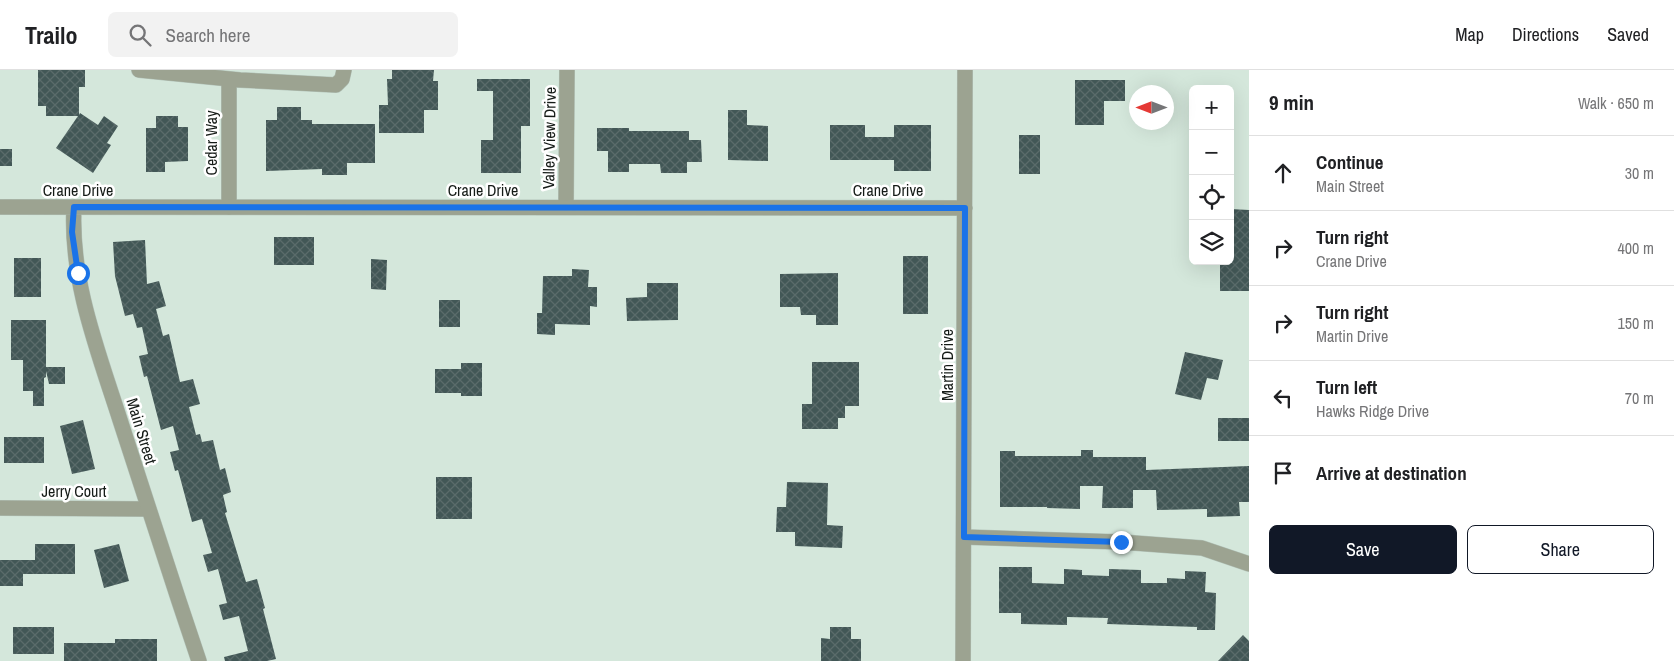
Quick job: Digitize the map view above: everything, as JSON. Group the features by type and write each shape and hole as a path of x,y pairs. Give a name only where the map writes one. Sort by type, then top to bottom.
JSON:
{"street":[{"path":"139,70 229,79 336,85 342,79 344,70"},
{"name":"Valley View Drive","path":"566,207 567,70"},
{"name":"Martin Drive","path":"963,661 965,70"},
{"name":"Cedar Way","path":"229,79 229,207"},
{"name":"Crane Drive","path":"0,207 965,208"},
{"name":"Main Street","path":"74,207 72,232 86,314 199,661"},
{"name":"Jerry Court","path":"0,508 148,509"},
{"path":"964,537 1121,542 1202,548 1249,564"}],"building":[{"path":"38,70 85,70 85,87 79,87 79,115 80,113 98,125 104,116 118,126 107,143 111,145 93,173 56,148 78,116 46,116 46,106 38,106"},
{"path":"392,70 434,70 433,81 438,81 438,110 424,110 424,133 379,133 379,105 388,105 387,79 392,79"},
{"path":"477,79 530,79 530,126 521,126 521,173 481,173 481,140 493,140 493,91 477,91"},
{"path":"1075,80 1125,80 1125,101 1104,101 1104,125 1075,125"},
{"path":"277,107 301,107 301,120 312,120 312,124 375,124 375,163 347,163 347,175 322,175 322,169 266,171 266,120 277,120"},
{"path":"728,110 747,110 747,125 768,126 768,161 728,160"},
{"path":"156,116 178,116 178,127 188,127 188,161 165,162 165,172 146,172 146,128 156,128"},
{"path":"830,125 865,125 865,137 894,137 894,125 931,125 931,171 894,171 894,160 830,160"},
{"path":"597,128 629,128 629,131 689,131 689,140 701,140 702,162 687,162 687,173 661,173 660,164 629,164 629,172 608,172 608,151 597,151"},
{"path":"1019,135 1040,135 1040,174 1019,174"},
{"path":"0,149 12,149 12,166 0,166"},
{"path":"1234,209 1249,210 1249,291 1220,291 1220,265 1234,265"},
{"path":"274,237 314,237 314,265 274,265"},
{"path":"145,240 147,284 159,281 166,306 156,309 163,336 169,334 180,382 193,379 200,404 189,407 196,435 200,434 202,442 213,440 220,470 225,468 231,492 223,495 227,512 225,513 246,582 257,579 276,659 267,661 225,661 224,657 248,651 239,616 223,620 219,605 227,603 218,569 208,572 203,555 212,553 202,519 192,522 178,470 175,471 170,452 179,450 173,426 161,430 147,376 144,377 139,356 148,354 142,327 137,328 133,314 125,316 115,276 113,242"},
{"path":"903,256 928,256 928,314 903,314"},
{"path":"14,258 41,258 41,297 14,297"},
{"path":"371,259 387,260 386,290 371,289"},
{"path":"572,269 589,270 588,287 597,287 597,307 590,306 590,325 555,324 555,335 537,334 537,313 542,313 543,276 572,276"},
{"path":"838,273 838,325 816,325 816,315 801,315 800,307 780,307 780,274"},
{"path":"647,283 678,283 678,320 627,321 626,298 647,297"},
{"path":"439,300 460,300 460,327 439,327"},
{"path":"11,320 46,320 46,367 65,367 65,384 49,384 46,371 46,377 44,378 44,406 33,406 33,391 23,391 23,360 11,360"},
{"path":"1185,352 1223,360 1218,380 1207,378 1201,400 1175,394"},
{"path":"812,362 859,362 859,406 845,406 845,418 838,418 838,429 802,429 802,404 812,404"},
{"path":"461,363 482,363 482,396 461,396 461,393 435,393 435,369 461,369"},
{"path":"1218,418 1249,418 1249,441 1218,441"},
{"path":"83,420 95,469 72,474 60,426"},
{"path":"4,437 44,437 44,463 4,463"},
{"path":"1081,450 1093,450 1093,457 1146,457 1146,470 1249,466 1249,502 1239,502 1240,516 1207,517 1207,509 1157,510 1156,490 1133,490 1133,508 1102,508 1103,486 1080,486 1080,509 1000,507 1000,451 1015,451 1015,456 1081,456"},
{"path":"436,477 472,477 472,519 436,519"},
{"path":"787,482 828,483 827,525 843,526 842,548 795,546 795,532 776,532 777,507 786,507"},
{"path":"35,544 75,544 75,574 23,574 23,586 0,586 0,560 35,560"},
{"path":"119,544 129,581 104,588 94,550"},
{"path":"999,567 1032,567 1032,583 1064,584 1064,569 1082,570 1082,575 1109,576 1109,569 1141,570 1141,583 1167,583 1167,578 1185,579 1185,571 1206,572 1205,592 1216,593 1215,630 1197,630 1197,627 1107,624 1108,618 1067,617 1067,625 1021,624 1021,613 999,613"},
{"path":"13,627 54,627 54,654 13,654"},
{"path":"830,627 851,627 851,639 861,639 861,661 821,661 821,638 830,639"},
{"path":"1243,635 1249,641 1249,661 1218,661"},
{"path":"115,639 157,639 157,661 64,661 64,643 115,643"}],"route":[{"path":"78,273 72,232 74,207 965,208 964,537 1121,542"}]}
